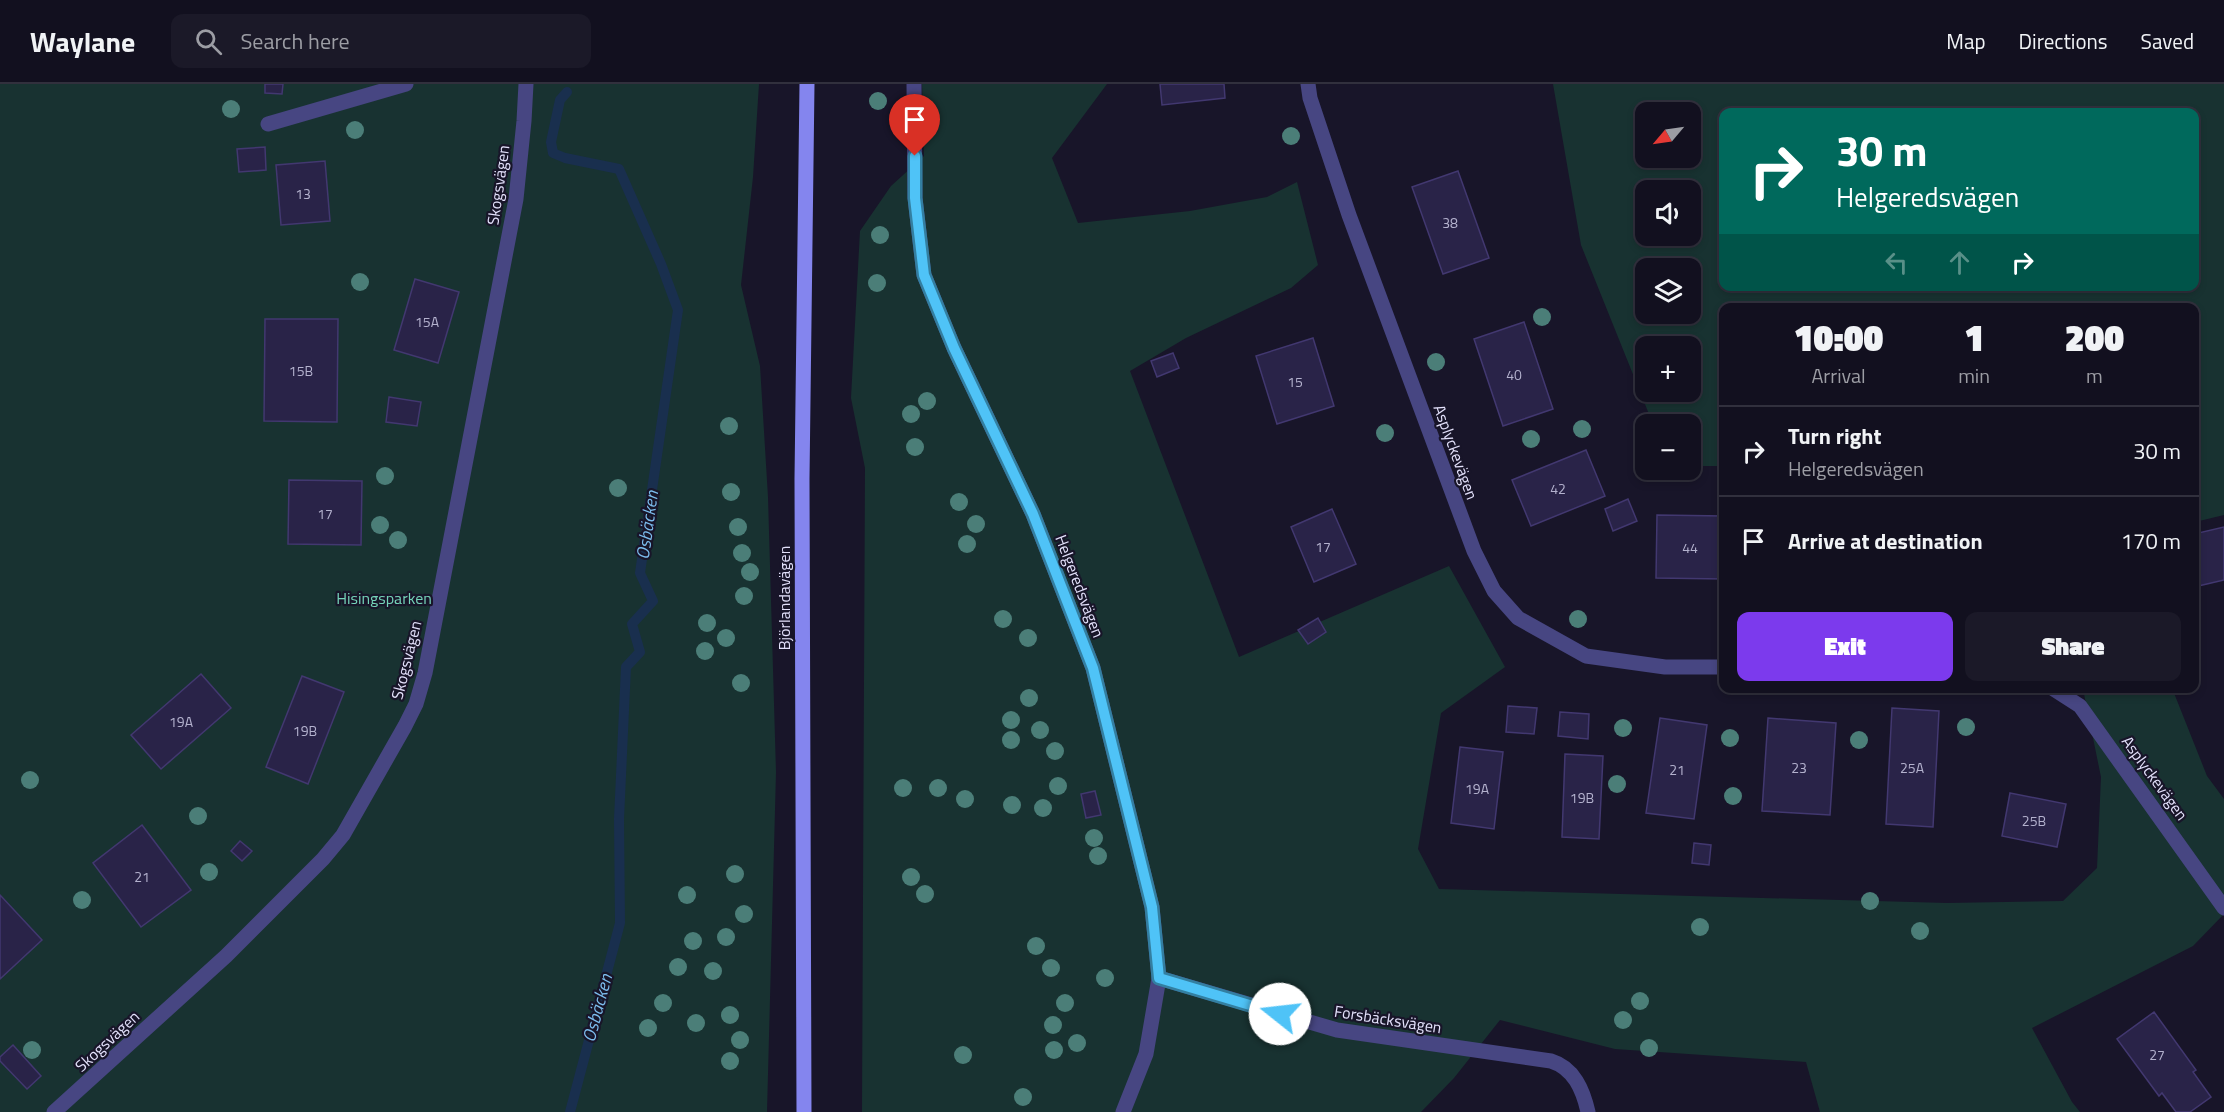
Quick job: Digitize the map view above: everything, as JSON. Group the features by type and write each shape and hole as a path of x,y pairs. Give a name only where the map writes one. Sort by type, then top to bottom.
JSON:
{"street":[{"path":"268,124 406,84"},
{"name":"Skogsvägen","path":"54,1112 226,956 323,859 343,835 416,704 427,662 516,199 526,84"},
{"name":"Björlandavägen","path":"804,1112 802,467 807,84"},
{"name":"Helgeredsvägen","path":"914,84 915,198 924,275 954,348 1033,514 1093,668 1152,907 1159,978 1146,1054 1123,1112"},
{"name":"Asplyckevägen","path":"1308,84 1310,98 1349,216 1474,551 1494,591 1518,618 1586,656 1665,667 1719,667"},
{"name":"Asplyckevägen","path":"2060,693 2080,706 2222,901"},
{"name":"Forsbäcksvägen","path":"1159,978 1337,1030 1551,1061 1562,1065 1579,1083 1588,1112"}],"green space":[{"name":"Hisingsparken","path":"0,84 759,84 753,177 741,285 760,366 768,497 776,772 767,1112 0,1112"},
{"path":"922,84 1107,84 1052,158 1078,223 1190,211 1267,197 1297,182 1318,265 1291,288 1186,338 1130,371 1239,657 1449,566 1505,667 1441,713 1418,849 1439,889 1947,903 2063,901 2097,868 2101,777 2084,693 2174,693 2207,776 2224,799 2224,914 2193,946 2032,1028 2072,1102 2080,1112 1820,1112 1806,1062 1615,1049 1500,1020 1454,1078 1421,1112 862,1112 865,468 851,398 860,231 891,186 924,156"},
{"path":"1553,84 2224,84 2224,515 2199,521 2199,303 1719,303 1719,466 1701,466 1701,414 1649,414 1644,402 1701,402 1701,336 1635,336 1635,379 1581,245"}],"building":[{"path":"265,84 283,84 282,94 265,93"},
{"path":"1160,84 1224,84 1225,98 1162,105"},
{"path":"265,147 266,170 239,172 237,149"},
{"path":"325,161 330,221 281,225 276,165"},
{"path":"1458,171 1489,258 1443,274 1412,187"},
{"path":"415,279 459,292 438,363 394,350"},
{"path":"265,319 338,319 337,422 264,421"},
{"path":"1524,322 1553,409 1503,426 1474,339"},
{"path":"1313,338 1334,406 1277,424 1256,356"},
{"path":"1173,353 1179,368 1157,377 1151,361"},
{"path":"389,397 421,402 417,426 386,422"},
{"path":"1586,450 1605,496 1531,526 1512,480"},
{"path":"289,480 362,481 361,545 288,544"},
{"path":"1628,499 1637,521 1613,531 1605,509"},
{"path":"1332,509 1356,564 1314,582 1291,527"},
{"path":"1657,515 1719,516 1719,579 1656,578"},
{"path":"2224,527 2224,580 2199,586 2199,533"},
{"path":"1318,618 1326,632 1308,644 1298,630"},
{"path":"201,674 231,708 161,769 131,735"},
{"path":"302,676 344,692 308,784 266,767"},
{"path":"1508,706 1537,708 1534,734 1506,732"},
{"path":"1892,708 1939,711 1933,827 1886,824"},
{"path":"1560,712 1589,714 1588,739 1558,736"},
{"path":"1660,718 1707,725 1694,819 1646,813"},
{"path":"1768,718 1836,723 1830,815 1762,811"},
{"path":"1460,747 1503,752 1494,829 1451,823"},
{"path":"1565,754 1603,756 1599,839 1562,837"},
{"path":"1095,791 1101,815 1086,818 1081,794"},
{"path":"2010,793 2066,804 2057,847 2002,836"},
{"path":"142,825 191,890 141,927 93,863"},
{"path":"240,841 252,851 242,861 231,851"},
{"path":"1694,843 1711,845 1709,865 1692,863"},
{"path":"0,895 42,940 0,979"},
{"path":"2154,1012 2196,1070 2193,1072 2211,1097 2190,1112 2176,1112 2162,1093 2159,1096 2117,1039"},
{"path":"13,1045 41,1076 27,1089 0,1061 0,1057"}],"waterway":[{"name":"Osbäcken","path":"567,92 560,100 551,142 553,153 565,158 619,169 661,264 678,310 640,573 653,601 632,624 640,652 626,667 619,819 620,923 570,1112"}],"route":[{"path":"915,156 915,198 924,275 954,348 1033,514 1093,668 1152,907 1159,978 1280,1014"}]}
